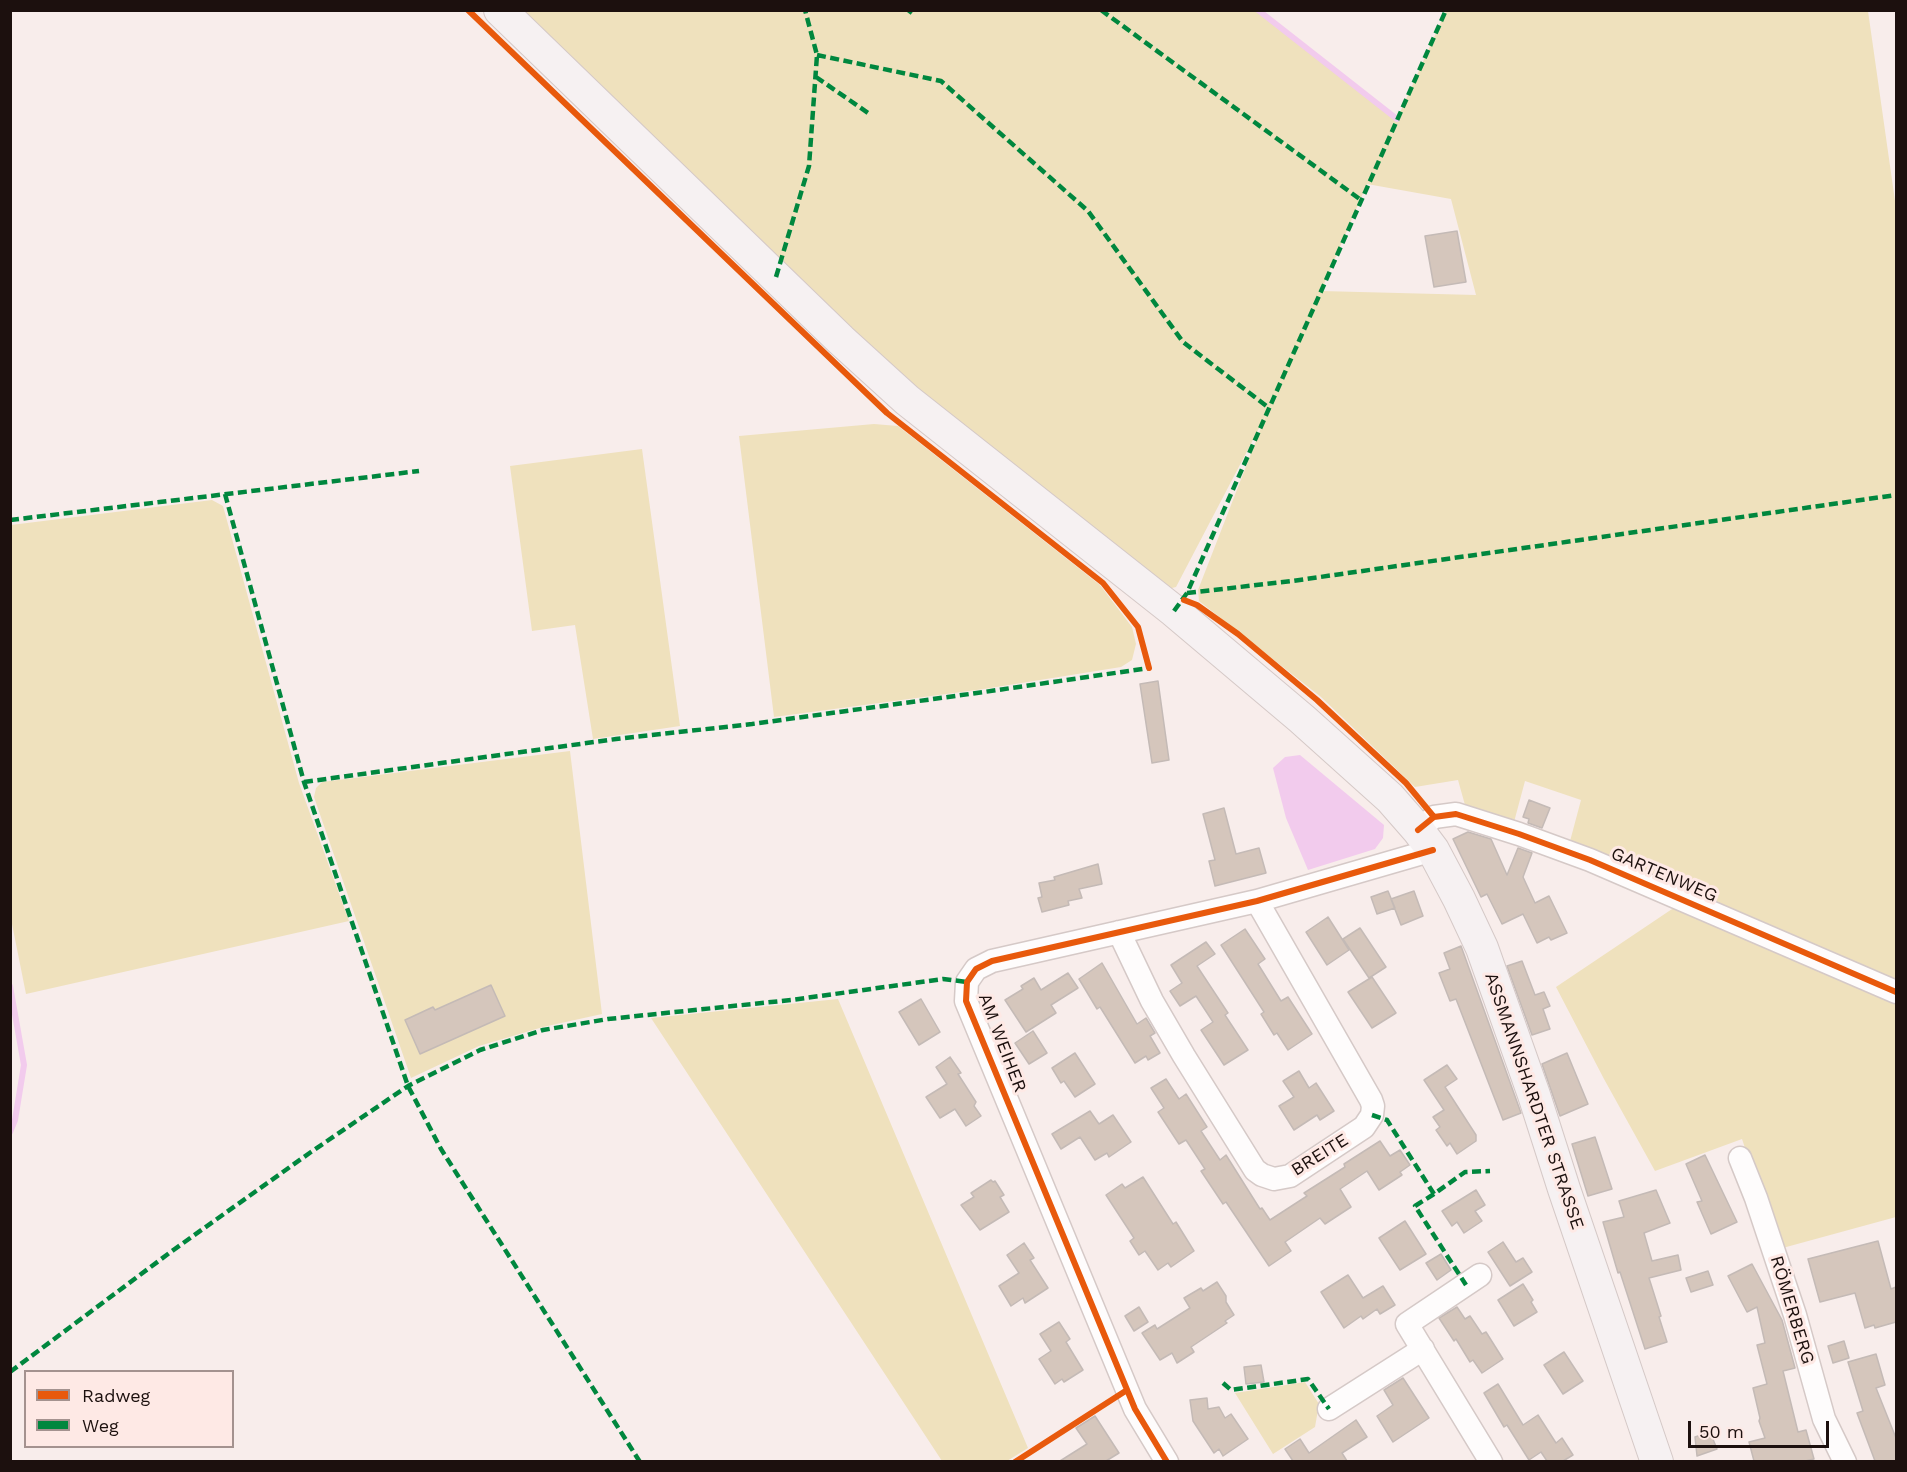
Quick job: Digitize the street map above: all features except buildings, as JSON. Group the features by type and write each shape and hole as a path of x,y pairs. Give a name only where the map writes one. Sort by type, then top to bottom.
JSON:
{"main road":[{"name":"ASSMANNSHARDTER STRASSE","path":"500,10 841,340 907,400 1174,611 1359,768 1390,798 1425,840 1459,899 1482,948 1509,1021 1657,1461"}],"street":[{"name":"GARTENWEG","path":"1425,840 1434,817 1456,814 1519,834 1590,860 1896,992"},
{"name":"AM WEIHER","path":"1167,1461 1135,1409 966,1001 967,982 976,969 992,961 1257,901 1425,840"},
{"name":"BREITE","path":"1119,932 1152,1001 1255,1170 1274,1179 1290,1176 1364,1127 1372,1115 1373,1106 1257,901"},
{"name":"RÖMERBERG","path":"1740,1158 1756,1198 1795,1315 1824,1419 1845,1461"},
{"path":"1479,1275 1407,1324 1491,1461"},
{"path":"1329,1409 1423,1349"}],"shaded area":[{"path":"513,11 1258,11 1397,119 1446,11 1868,11 1896,208 1896,987 1569,845 1581,800 1525,781 1514,822 1465,805 1458,780 1415,787 1321,697 1199,601 1198,590 1266,415 1176,587 1164,590 912,393","holes":["1367,184 1451,199 1476,295 1321,291"]},
{"path":"874,424 898,426 1100,585 1132,627 1136,644 1132,660 1121,667 984,689 774,717 739,436"},
{"path":"642,449 680,726 593,739 575,625 532,631 510,466"},
{"path":"212,500 223,506 299,783 349,921 26,994 10,914 11,525"},
{"path":"570,751 602,1014 543,1027 479,1046 411,1078 314,797 316,788 322,782"},
{"path":"1300,755 1384,825 1383,838 1375,849 1308,870 1286,818 1273,768 1285,757"},
{"path":"1681,903 1896,996 1896,1217 1779,1249 1742,1139 1655,1171 1556,987"},
{"path":"838,999 1028,1448 1007,1461 942,1461 651,1018"},
{"path":"1305,1382 1319,1404 1315,1427 1273,1454 1235,1393"}],"waterway":[{"path":"1258,10 1397,119"},
{"path":"10,986 24,1065 15,1120 10,1132"}],"marked path":[{"path":"776,277 809,166 817,55 805,10"},
{"path":"908,10 912,13"},
{"path":"1101,10 1361,200"},
{"path":"1174,611 1187,593 1446,10"},
{"path":"817,55 941,81 1088,211 1183,342 1269,408"},
{"path":"816,77 871,115"},
{"path":"10,520 419,471"},
{"path":"225,494 304,782 408,1086 441,1149 640,1462"},
{"path":"1187,593 1292,581 1896,495"},
{"path":"304,782 984,692 1149,668 1148,664"},
{"path":"10,1372 172,1251 311,1152 408,1086 480,1050 543,1030 608,1019 791,1000 943,979 967,982"},
{"path":"1372,1115 1387,1120 1434,1194 1465,1172 1490,1171"},
{"path":"1434,1194 1415,1206 1466,1285"},
{"path":"1223,1383 1231,1390 1308,1379 1329,1409"}],"cycle path":[{"path":"468,10 887,413 1103,583 1138,627 1149,668"},
{"path":"1184,600 1197,605 1238,634 1317,700 1406,783 1434,817"},
{"path":"1418,830 1434,817 1456,814 1519,834 1590,860 1896,992"},
{"path":"1167,1462 1135,1409 966,1001 967,982 976,969 992,961 1257,901 1433,850"},
{"path":"1015,1462 1127,1390"}]}
